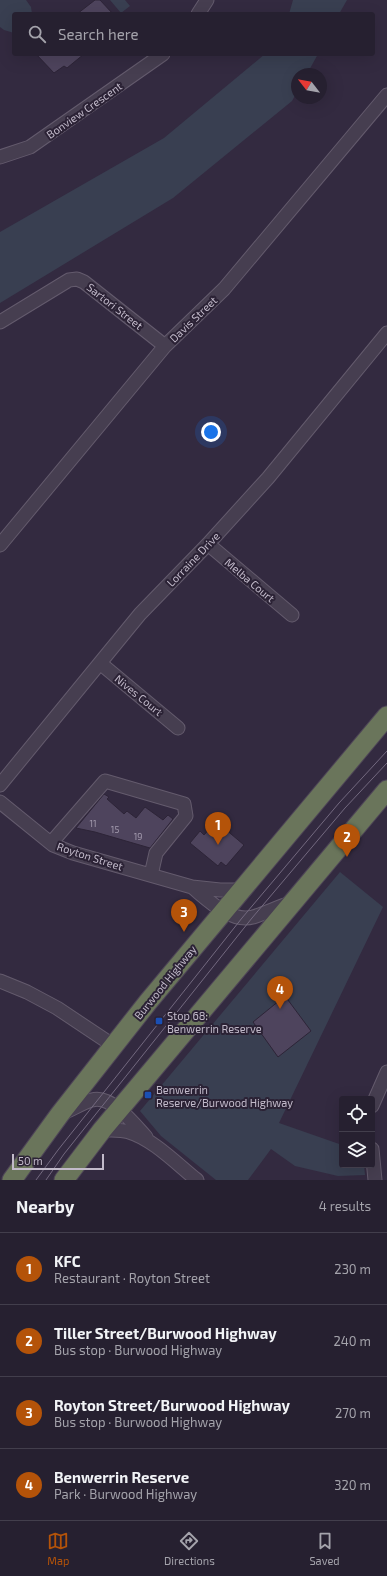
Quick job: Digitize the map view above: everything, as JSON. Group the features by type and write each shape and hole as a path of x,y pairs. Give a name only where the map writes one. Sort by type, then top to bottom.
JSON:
{"highway":[{"name":"Burwood Highway","path":"12,1180 60,1114 222,912 387,716"},
{"path":"64,1180 119,1109 387,790"}],"street":[{"path":"199,12 207,0"},
{"name":"Bonview Crescent","path":"0,157 30,147 160,56"},
{"name":"Davis Street","path":"0,545 165,346 224,289 387,94"},
{"name":"Sartori Street","path":"0,322 69,280 76,279 84,282 165,346"},
{"name":"Lorraine Drive","path":"0,785 140,614 208,544 268,478 387,333"},
{"name":"Melba Court","path":"208,544 292,615"},
{"name":"Nives Court","path":"100,663 178,728"},
{"path":"51,843 105,781 184,804 186,816 156,853 151,875"},
{"name":"Royton Street","path":"0,802 51,843 73,853 192,887 220,890 241,890"},
{"name":"Royton Street","path":"192,887 222,912 242,918 252,918 291,903"},
{"path":"0,981 27,992 56,1008 114,1046"},
{"path":"375,1099 387,1072"},
{"path":"60,1114 92,1100 98,1099 106,1101 119,1109 151,1143 197,1180"},
{"path":"102,1130 128,1131 151,1143"},
{"path":"374,1168 375,1180"}],"shaded area":[{"path":"0,0 26,0 31,7 32,12 12,12 12,32 0,27"},
{"path":"110,0 125,0 130,6 120,12"},
{"path":"293,0 347,0 340,12 290,12"},
{"path":"263,56 317,56 310,68 291,68 291,102 173,198 0,303 0,232 164,138"},
{"path":"340,872 383,907 279,1123 339,1144 339,1168 364,1168 365,1175 338,1176 295,1166 271,1149 248,1180 216,1180 161,1136 140,1111"}],"building":[{"path":"95,0 100,0 111,12 80,12"},
{"path":"38,56 82,56 67,68 64,66 54,73"},
{"path":"104,794 109,797 107,799 124,814 127,811 136,818 145,807 163,820 168,815 173,819 150,848 76,828"},
{"path":"218,823 244,845 226,866 221,862 218,866 190,843 200,831 204,835 212,826 214,828"},
{"path":"285,996 311,1031 278,1057 253,1022"}],"tram line":[{"path":"36,1180 58,1150 242,918 339,803 387,751"},
{"path":"46,1180 64,1154 252,918 345,808 387,763"}],"place":[{"name":"KFC","path":"218,845"},
{"name":"Tiller Street/Burwood Highway","path":"347,857"},
{"name":"Royton Street/Burwood Highway","path":"184,932"},
{"name":"Benwerrin Reserve","path":"280,1009"},
{"name":"Stop 68: Benwerrin Reserve","path":"159,1021"},
{"name":"Benwerrin Reserve/Burwood Highway","path":"148,1095"}]}
